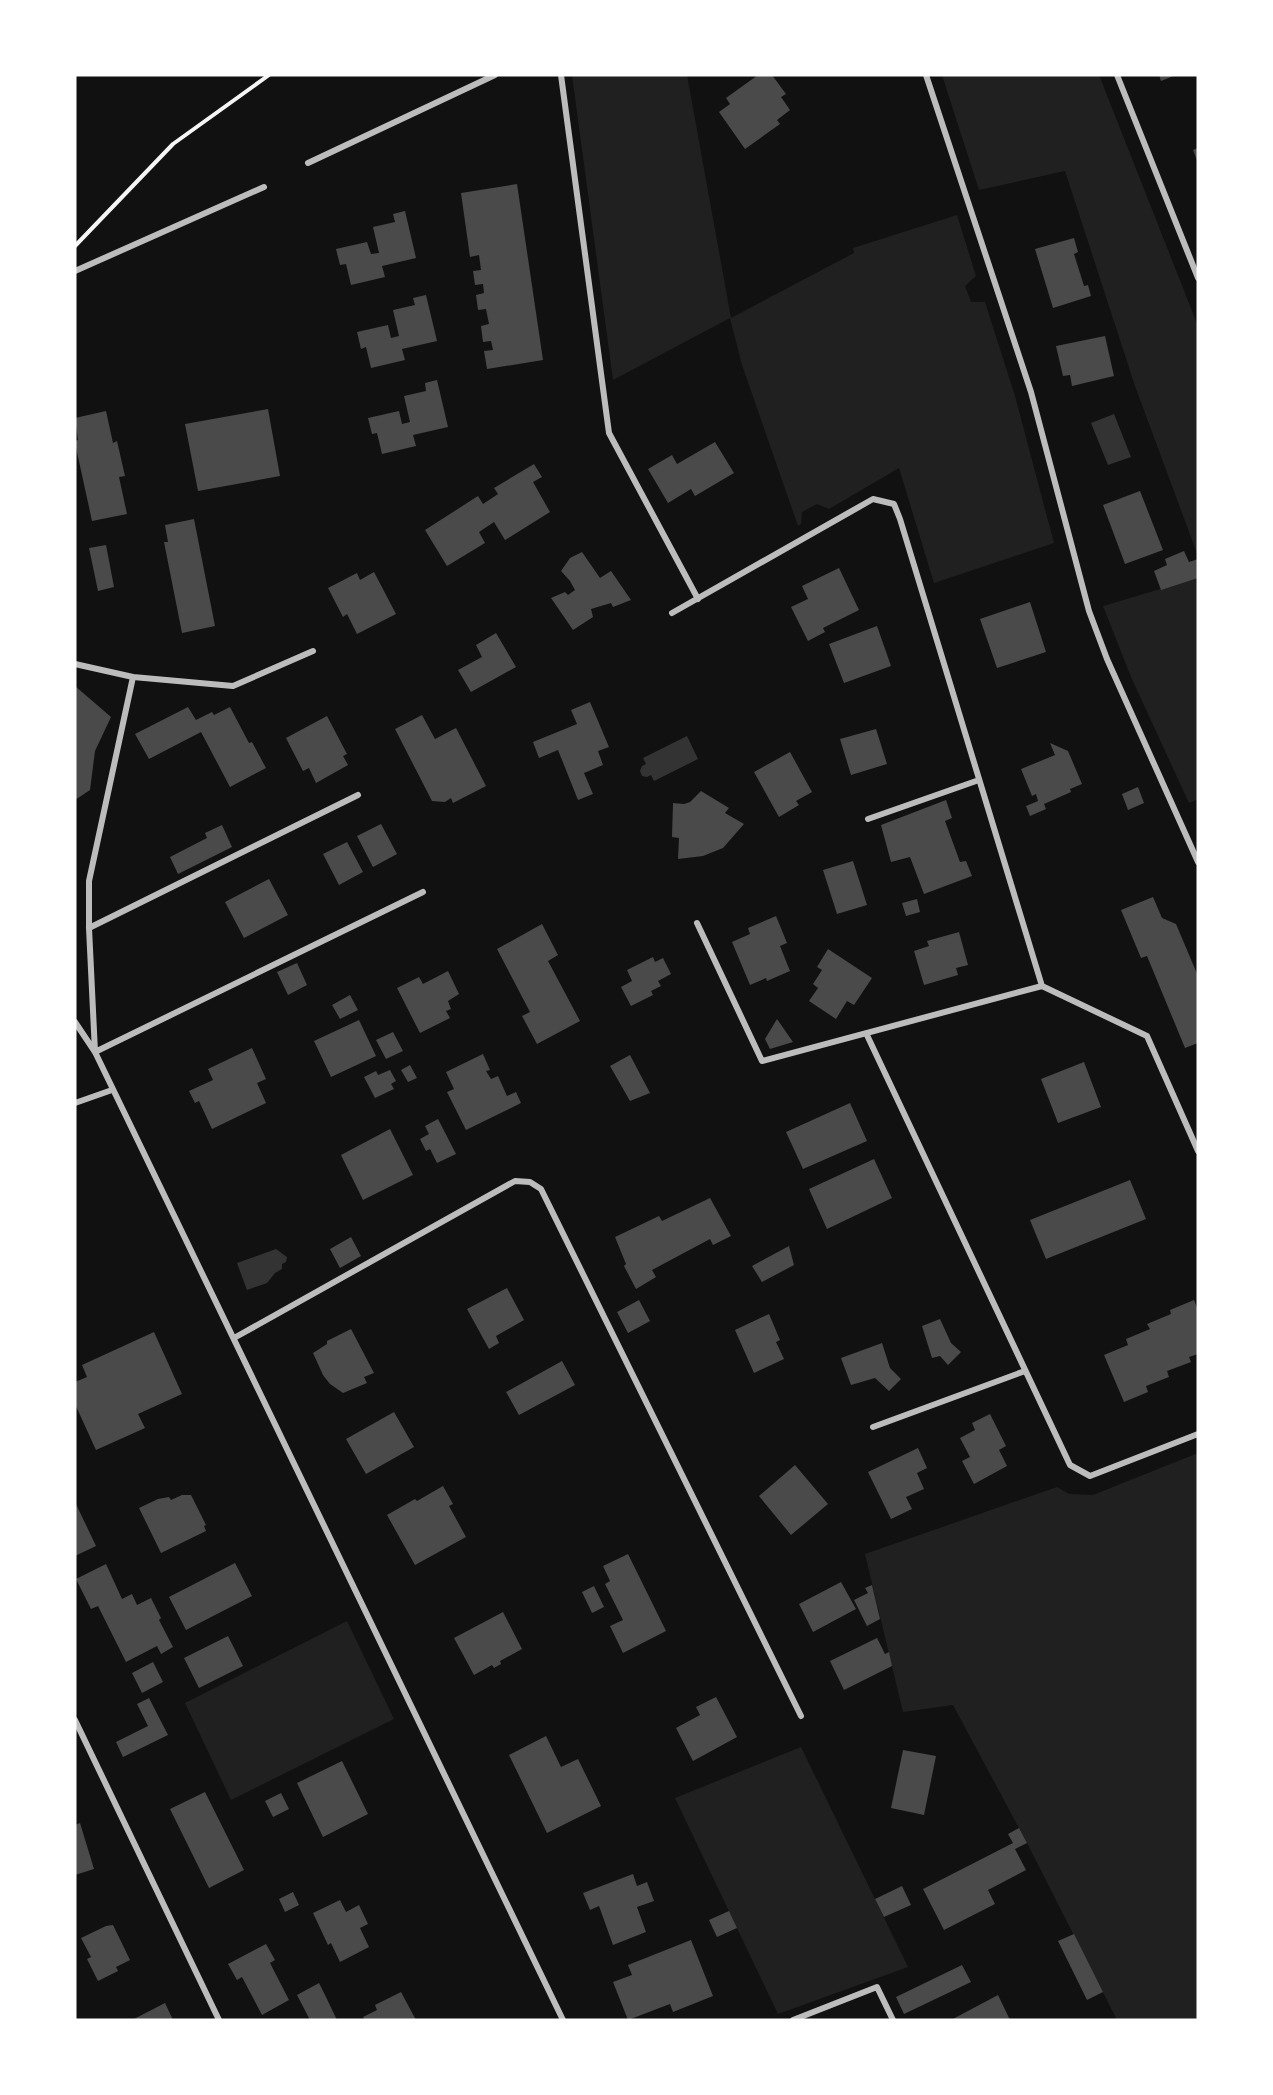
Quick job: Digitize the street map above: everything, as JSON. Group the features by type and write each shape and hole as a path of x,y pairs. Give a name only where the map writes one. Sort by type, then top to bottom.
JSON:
{"street":[{"path":"308,163 495,75"},
{"path":"561,75 609,433 698,598"},
{"path":"926,75 1031,392 1089,611 1107,659 1198,862"},
{"path":"1117,75 1198,278"},
{"path":"75,271 264,187"},
{"path":"672,613 873,499 894,504 1042,987"},
{"path":"75,664 134,677 233,686 313,651"},
{"path":"95,1052 88,928 89,881 134,677"},
{"path":"868,819 980,780"},
{"path":"88,928 358,795"},
{"path":"95,1052 423,892"},
{"path":"697,923 762,1061 1042,987 1147,1036 1198,1151"},
{"path":"75,1022 95,1052 563,2020"},
{"path":"866,1033 1070,1465 1090,1476 1198,1434"},
{"path":"75,1103 112,1090"},
{"path":"234,1338 514,1181 530,1182 541,1189 801,1716"},
{"path":"873,1427 1025,1371"},
{"path":"75,1720 219,2020"},
{"path":"793,2020 877,1987 893,2020"}],"path":[{"path":"75,246 173,144 269,75"}],"shaded area":[{"path":"572,75 687,75 731,318 854,253 853,248 957,215 976,276 965,286 971,302 985,302 1015,396 1054,543 934,583 899,468 829,509 817,504 802,512 801,524 798,526 742,365 730,318 613,380"},
{"path":"942,75 1099,75 1198,326 1198,556 1135,386 1065,171 979,190"},
{"path":"1114,414 1131,457 1108,465 1091,423"},
{"path":"1198,578 1198,799 1189,803 1131,677 1103,606"},
{"path":"687,736 698,759 654,781 651,775 642,776 640,771 646,764 643,758"},
{"path":"276,1249 287,1257 286,1262 282,1264 282,1269 275,1273 267,1283 247,1290 237,1263"},
{"path":"1198,1453 1198,2020 1117,2020 1027,1843 953,1705 903,1712 865,1554 1057,1487 1069,1494 1093,1495"},
{"path":"347,1621 394,1719 231,1800 185,1703"},
{"path":"801,1747 908,1967 778,2014 675,1798"}],"building":[{"path":"758,75 772,75 786,94 781,97 790,110 777,120 780,124 745,149 719,112 730,104 726,98"},
{"path":"1159,75 1176,75 1161,81"},
{"path":"1198,148 1198,163 1193,150"},
{"path":"517,184 543,360 487,369 484,351 493,350 491,341 483,342 481,326 489,324 486,309 478,310 476,295 484,293 483,284 475,285 473,271 481,270 479,255 470,257 461,193"},
{"path":"405,211 416,258 382,266 385,277 351,285 346,264 340,265 336,249 367,242 371,254 379,253 373,227 395,222 393,214"},
{"path":"1074,238 1078,252 1074,254 1084,286 1088,285 1091,296 1053,308 1035,249"},
{"path":"426,295 437,341 402,349 405,360 371,368 366,347 361,349 357,332 388,325 391,338 399,336 393,310 415,305 413,298"},
{"path":"1105,336 1114,376 1072,386 1070,375 1063,376 1056,346"},
{"path":"437,380 448,427 413,435 416,446 382,454 377,433 372,434 368,418 399,411 402,424 410,422 404,396 426,391 425,383"},
{"path":"268,409 280,476 198,491 185,424"},
{"path":"106,411 113,443 117,441 125,476 119,477 127,514 92,521 75,443 78,440 75,418"},
{"path":"715,442 734,473 695,496 691,489 668,503 648,469 672,455 677,464"},
{"path":"534,464 542,477 533,482 550,512 505,540 494,522 479,532 485,543 447,566 425,530 478,496 483,504 498,494 494,488"},
{"path":"1140,491 1163,550 1125,564 1103,505"},
{"path":"194,519 215,626 182,633 164,542 168,542 165,525"},
{"path":"106,545 114,587 98,591 89,548"},
{"path":"1184,551 1189,562 1198,559 1198,578 1161,590 1154,571 1167,565 1165,559"},
{"path":"582,552 600,578 611,571 631,600 613,607 611,603 591,609 593,617 573,630 551,598 565,592 568,595 575,590 561,571 570,558"},
{"path":"839,568 859,610 823,628 825,632 808,641 791,607 808,599 802,586"},
{"path":"374,572 396,614 357,634 347,614 343,617 328,588 357,573 360,580"},
{"path":"1030,602 1046,652 997,668 980,619"},
{"path":"877,626 891,666 844,683 829,644"},
{"path":"496,633 516,667 471,692 458,670 482,657 476,645"},
{"path":"75,686 111,717 95,751 90,790 75,800"},
{"path":"590,702 609,747 598,751 603,765 584,773 593,794 578,800 558,750 539,758 533,742 577,724 571,710"},
{"path":"188,707 196,720 230,707 249,743 252,742 266,768 230,787 201,732 149,759 135,734"},
{"path":"422,715 435,739 456,728 486,786 453,803 451,798 445,802 432,801 395,729"},
{"path":"327,716 347,754 343,756 348,765 316,783 309,768 303,771 286,738"},
{"path":"876,729 887,764 851,775 840,739"},
{"path":"1050,743 1068,751 1082,784 1070,789 1071,792 1044,804 1046,809 1030,816 1026,806 1038,801 1036,794 1032,796 1021,769 1055,755"},
{"path":"790,752 812,792 796,801 799,805 779,817 754,772"},
{"path":"1138,787 1144,803 1128,810 1122,794"},
{"path":"701,791 729,808 725,813 744,824 723,848 703,856 678,859 679,838 672,837 673,803 690,802"},
{"path":"946,800 952,818 945,821 960,862 966,861 972,876 924,894 910,857 891,862 881,825"},
{"path":"381,824 397,854 373,867 357,836"},
{"path":"222,825 232,847 178,874 170,857 207,838 205,833"},
{"path":"347,842 363,872 339,885 323,854"},
{"path":"853,861 867,905 837,914 823,870"},
{"path":"269,879 288,915 244,938 225,902"},
{"path":"1153,897 1162,918 1176,924 1198,976 1198,1043 1185,1048 1147,956 1141,958 1121,910"},
{"path":"917,899 920,912 906,916 902,903"},
{"path":"776,916 787,943 780,946 790,971 767,981 766,978 750,985 732,942 750,934 748,928"},
{"path":"542,924 558,955 548,961 580,1021 537,1044 522,1016 530,1012 497,949"},
{"path":"959,932 968,965 956,968 958,975 924,985 914,951 929,946 927,941"},
{"path":"828,949 872,978 854,1005 847,1001 836,1019 809,1001 818,988 813,984 822,970 817,967"},
{"path":"653,957 655,962 663,958 671,974 658,981 661,986 651,991 653,995 631,1006 621,987 632,981 627,970"},
{"path":"297,963 307,985 288,995 277,972"},
{"path":"448,971 459,994 448,1001 451,1009 446,1011 450,1018 420,1033 397,988 419,977 423,984"},
{"path":"350,995 358,1010 340,1019 332,1005"},
{"path":"777,1019 793,1042 770,1049 765,1039"},
{"path":"359,1020 376,1056 331,1077 314,1041"},
{"path":"393,1032 403,1051 386,1059 376,1040"},
{"path":"252,1048 266,1079 257,1083 266,1103 212,1129 199,1101 195,1103 189,1091 213,1080 208,1069"},
{"path":"483,1054 490,1070 486,1071 491,1079 498,1076 507,1096 516,1092 521,1103 466,1130 447,1092 454,1089 446,1072"},
{"path":"630,1055 650,1093 630,1101 610,1066"},
{"path":"1084,1062 1101,1107 1058,1123 1041,1079"},
{"path":"410,1065 417,1078 408,1082 401,1070"},
{"path":"390,1070 396,1081 391,1084 394,1089 375,1098 364,1077 376,1071 378,1075"},
{"path":"850,1103 867,1141 803,1169 786,1132"},
{"path":"438,1119 456,1154 437,1163 430,1149 426,1151 420,1139 429,1134 425,1126"},
{"path":"390,1129 413,1175 363,1200 341,1155"},
{"path":"874,1159 892,1198 827,1229 809,1189"},
{"path":"1130,1180 1146,1219 1046,1259 1030,1220"},
{"path":"710,1198 731,1236 713,1245 710,1239 652,1270 656,1277 636,1289 624,1266 626,1264 615,1237 659,1216 662,1221"},
{"path":"351,1237 361,1256 340,1268 330,1249"},
{"path":"789,1246 794,1265 762,1282 752,1266"},
{"path":"507,1288 524,1320 496,1336 499,1343 489,1349 467,1309"},
{"path":"639,1300 650,1321 628,1333 617,1312"},
{"path":"1194,1300 1198,1310 1198,1354 1189,1357 1191,1362 1167,1371 1169,1377 1146,1386 1148,1392 1124,1402 1104,1355 1128,1345 1126,1339 1150,1329 1147,1324 1171,1314 1170,1310"},
{"path":"769,1314 780,1340 776,1342 784,1359 754,1373 735,1330"},
{"path":"940,1319 951,1343 961,1352 948,1365 940,1356 932,1358 922,1326"},
{"path":"351,1329 374,1373 364,1377 367,1383 343,1393 330,1384 323,1375 313,1353 327,1344 327,1341"},
{"path":"154,1332 182,1394 138,1414 145,1428 96,1450 75,1404 75,1382 87,1377 82,1365"},
{"path":"882,1343 890,1368 901,1379 889,1391 875,1378 851,1385 841,1358"},
{"path":"562,1361 575,1385 519,1415 506,1392"},
{"path":"394,1412 414,1447 366,1474 346,1439"},
{"path":"990,1414 1006,1446 999,1450 1007,1466 974,1484 962,1461 970,1457 960,1438 975,1430 972,1423"},
{"path":"918,1448 927,1468 917,1473 924,1489 906,1497 912,1509 891,1519 868,1472"},
{"path":"795,1465 828,1504 791,1535 759,1496"},
{"path":"443,1486 453,1504 449,1506 466,1537 415,1565 387,1515"},
{"path":"182,1495 191,1495 206,1525 204,1526 206,1531 161,1553 139,1508 158,1499 169,1497 171,1500"},
{"path":"75,1502 96,1546 75,1556"},
{"path":"628,1554 666,1631 623,1653 610,1626 623,1620 605,1584 610,1581 603,1566"},
{"path":"235,1563 252,1596 186,1630 169,1597"},
{"path":"106,1564 122,1599 132,1594 137,1605 151,1598 173,1647 161,1654 157,1646 126,1662 98,1606 91,1609 76,1579"},
{"path":"841,1582 856,1609 813,1632 799,1604"},
{"path":"872,1585 880,1619 867,1626 854,1600 868,1593 865,1588"},
{"path":"594,1586 604,1607 592,1613 582,1592"},
{"path":"503,1612 522,1649 500,1661 501,1664 494,1668 492,1665 474,1675 454,1638"},
{"path":"228,1636 243,1666 199,1688 184,1658"},
{"path":"877,1638 885,1654 889,1652 892,1666 844,1690 830,1661"},
{"path":"153,1662 163,1682 142,1693 132,1673"},
{"path":"716,1697 737,1737 693,1761 676,1728 700,1715 696,1707"},
{"path":"149,1698 168,1735 123,1757 116,1742 148,1726 137,1704"},
{"path":"546,1736 561,1767 578,1759 601,1806 547,1833 509,1755"},
{"path":"903,1750 936,1756 924,1815 891,1808"},
{"path":"342,1761 368,1814 323,1837 297,1783"},
{"path":"205,1792 244,1870 209,1888 170,1809"},
{"path":"281,1793 289,1809 273,1817 265,1801"},
{"path":"80,1823 94,1869 75,1875 75,1825"},
{"path":"1019,1828 1027,1843 1015,1849 1026,1870 988,1890 995,1904 944,1930 923,1889 1013,1843 1008,1834"},
{"path":"633,1874 637,1886 647,1882 654,1901 637,1907 646,1932 613,1945 599,1906 590,1910 583,1893"},
{"path":"902,1886 911,1905 884,1917 875,1899"},
{"path":"293,1892 299,1905 285,1912 279,1899"},
{"path":"340,1900 346,1912 359,1905 368,1924 360,1928 369,1947 340,1962 331,1943 328,1945 313,1913"},
{"path":"729,1911 737,1928 717,1937 709,1920"},
{"path":"113,1925 130,1960 116,1967 118,1971 98,1981 87,1959 91,1957 81,1938"},
{"path":"1074,1934 1103,1992 1087,2000 1058,1941"},
{"path":"691,1940 713,1996 673,2012 670,2004 628,2020 613,1982 632,1975 628,1965"},
{"path":"266,1944 275,1960 270,1963 289,2000 262,2015 242,1977 237,1980 228,1964"},
{"path":"962,1965 971,1982 904,2014 896,1997"},
{"path":"319,1983 337,2020 310,2020 297,1995"},
{"path":"401,1992 416,2020 365,2020 363,2017 377,2010 375,2005"},
{"path":"998,1995 1010,2020 951,2020"},
{"path":"165,2003 173,2020 132,2020"}]}
